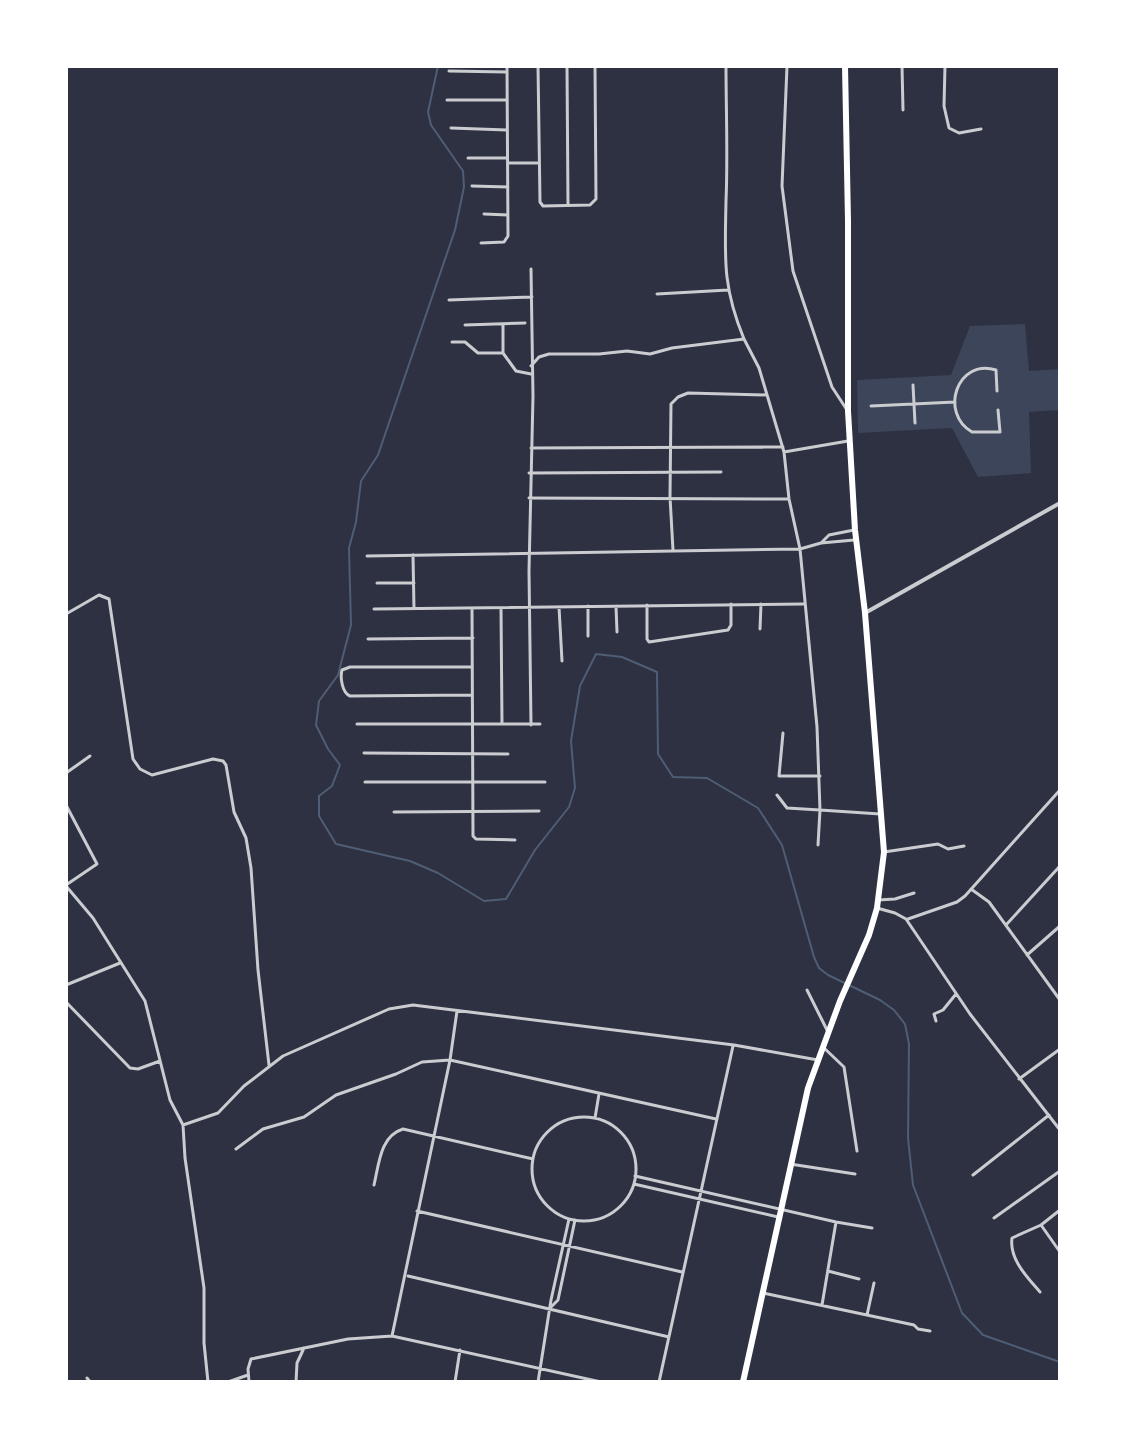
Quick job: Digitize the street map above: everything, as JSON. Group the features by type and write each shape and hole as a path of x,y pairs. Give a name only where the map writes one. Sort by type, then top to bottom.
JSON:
{"highway":[{"path":"743,1382 790,1164 818,1060 878,904 884,852 865,613 855,530 848,411 845,66"}],"street":[{"path":"481,243 507,240 507,66"},
{"path":"538,66 541,204 568,205 590,205 596,199 595,66"},
{"path":"567,66 568,205"},
{"path":"726,66 724,241 728,290 744,339 759,368 784,450 789,499 800,549 820,776 818,845"},
{"path":"787,66 782,186 793,271 832,387 848,411"},
{"path":"902,66 903,110"},
{"path":"945,66 944,106 949,128 959,133 981,129"},
{"path":"449,71 507,72"},
{"path":"447,100 507,100"},
{"path":"451,128 507,130"},
{"path":"468,158 538,163"},
{"path":"472,186 508,187"},
{"path":"484,214 508,215"},
{"path":"531,269 531,725"},
{"path":"657,294 728,290"},
{"path":"449,300 532,297"},
{"path":"465,325 525,323"},
{"path":"503,324 503,353 516,371 531,374"},
{"path":"531,366 539,357 549,354 627,351 650,354 672,348 744,339"},
{"path":"452,342 465,342 478,353 503,353"},
{"path":"997,391 996,370 979,368 962,378 955,402 963,426 979,433 1000,432 998,410"},
{"path":"913,385 915,423"},
{"path":"673,550 670,407 678,397 688,393 767,395"},
{"path":"871,406 955,402"},
{"path":"531,448 671,446 784,450 850,441"},
{"path":"529,473 721,472"},
{"path":"529,498 789,499"},
{"path":"865,613 1060,503"},
{"path":"821,543 829,535 855,530"},
{"path":"367,556 800,549 821,543 857,540"},
{"path":"413,555 414,609"},
{"path":"377,583 414,583"},
{"path":"66,614 99,595 109,599 133,759 140,769 152,775 213,759 226,765 234,812 246,838 251,868 269,1065"},
{"path":"647,604 649,642 728,630 731,625 731,604"},
{"path":"760,629 761,604"},
{"path":"374,609 803,604"},
{"path":"588,606 588,636"},
{"path":"616,606 617,632"},
{"path":"559,607 562,661"},
{"path":"501,608 502,724"},
{"path":"472,609 473,836 476,839 515,840"},
{"path":"368,639 473,638"},
{"path":"472,667 350,667 342,670 341,674 344,691 350,696 472,695"},
{"path":"357,724 540,724"},
{"path":"783,733 779,776 820,776"},
{"path":"364,753 508,754"},
{"path":"66,773 90,756"},
{"path":"365,782 545,782"},
{"path":"906,919 957,902 1060,790"},
{"path":"777,795 787,808 880,814"},
{"path":"66,805 97,864 66,886 93,918 145,1001 170,1100 183,1125 183,1147 204,1288 208,1382"},
{"path":"394,812 539,811"},
{"path":"884,852 938,844 948,849 964,846"},
{"path":"1005,926 1060,866"},
{"path":"971,889 989,902 1060,1000"},
{"path":"878,904 914,893"},
{"path":"878,904 906,919 956,994 1060,1130"},
{"path":"1027,955 1060,926"},
{"path":"66,985 120,963"},
{"path":"807,990 829,1033"},
{"path":"936,1021 934,1014 943,1010 956,994"},
{"path":"66,1002 130,1068 138,1069 160,1061"},
{"path":"183,1125 218,1113 269,1065 283,1056 389,1009 413,1005 734,1045 818,1060"},
{"path":"392,1336 450,1060 457,1010"},
{"path":"659,1382 734,1045"},
{"path":"823,1047 844,1067 857,1151"},
{"path":"1019,1079 1059,1052"},
{"path":"236,1149 263,1129 304,1117 336,1095 422,1062 450,1060 716,1119"},
{"path":"595,1118 599,1093"},
{"path":"973,1175 1049,1115"},
{"path":"579,1117 595,1118 623,1134 632,1148 636,1164 634,1184 619,1207 606,1216 591,1220 569,1219 555,1213 536,1189 532,1174 533,1159 538,1143 556,1126 579,1117"},
{"path":"374,1185 385,1143 403,1129 533,1159"},
{"path":"790,1164 855,1174"},
{"path":"994,1218 1060,1171"},
{"path":"635,1176 872,1228"},
{"path":"634,1184 780,1217"},
{"path":"1040,1292 1021,1271 1011,1244 1012,1238 1041,1225 1060,1210"},
{"path":"417,1211 682,1272"},
{"path":"538,1382 551,1307 558,1300 569,1219"},
{"path":"566,1246 575,1220"},
{"path":"822,1305 836,1222"},
{"path":"1041,1225 1060,1252"},
{"path":"828,1271 859,1279"},
{"path":"406,1276 551,1307 669,1337"},
{"path":"867,1315 874,1283"},
{"path":"763,1293 930,1331"},
{"path":"249,1382 251,1359 348,1339 392,1336 601,1382"},
{"path":"296,1382 297,1363 304,1348"},
{"path":"455,1382 460,1350"},
{"path":"292,1351 297,1363"},
{"path":"228,1382 248,1375"}],"shaded area":[{"path":"1025,324 1029,371 1060,369 1060,410 1029,412 1031,473 978,477 952,428 858,433 857,380 951,375 970,326"}],"waterway":[{"path":"438,66 428,112 431,125 463,171 464,187 455,230 378,455 361,481 349,548 351,625 338,675 319,701 316,725 340,765 332,786 319,796 319,816 336,844 410,861 438,873 484,901 506,899 535,850 569,807 575,788 571,741 580,686 596,654 622,657 657,672 658,754 673,777 707,778 758,808 782,845 819,968 880,1000 894,1010 905,1024 909,1044 908,1138 913,1185 962,1313 983,1335 1060,1362"}]}
